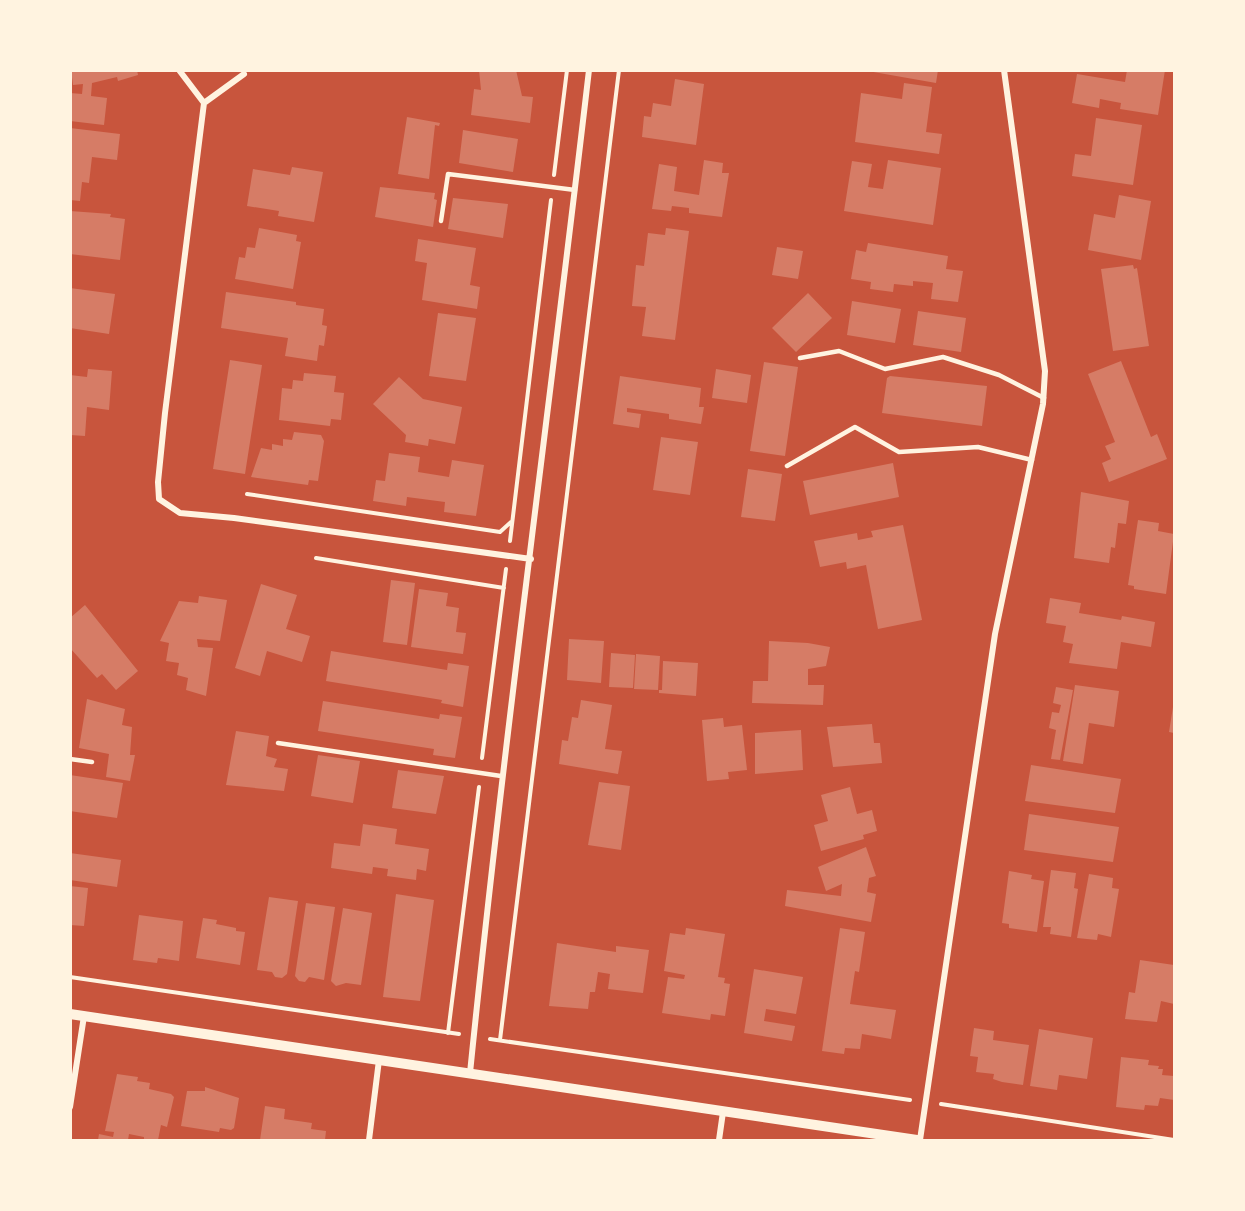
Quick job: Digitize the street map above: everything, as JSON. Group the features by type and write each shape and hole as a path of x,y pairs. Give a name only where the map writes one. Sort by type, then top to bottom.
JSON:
{"street":[{"path":"179,70 204,103 164,424 158,482 159,500 180,513 234,518 531,559"},
{"path":"470,1073 501,776 531,559 589,70"},
{"path":"70,1014 919,1140 995,634 1044,398 1045,371 1004,70"},
{"path":"204,103 244,74"},
{"path":"70,1107 84,1016"},
{"path":"369,1140 379,1060"},
{"path":"719,1140 723,1112"}],"lane":[{"path":"441,221 448,174 575,190"},
{"path":"800,358 839,351 885,369 943,357 999,375 1044,398"},
{"path":"787,466 855,427 899,452 978,447 1032,460"},
{"path":"278,742 501,776"},
{"path":"70,759 92,762"}],"path":[{"path":"500,1040 619,70"},
{"path":"247,494 500,532 512,521"},
{"path":"316,558 504,588"},
{"path":"70,977 1174,1140"}],"building":[{"path":"71,70 137,70 138,75 118,81 117,77 92,83 91,96 107,98 104,125 70,121 70,93 82,94 83,84 73,85"},
{"path":"479,70 516,70 522,96 533,97 530,123 471,115 474,89 481,90"},
{"path":"862,70 938,70 936,83"},
{"path":"1127,70 1165,70 1158,115 1120,109 1121,103 1100,99 1099,108 1072,103 1077,74 1125,82"},
{"path":"675,79 704,84 696,145 642,137 644,116 651,117 653,103 671,106"},
{"path":"904,83 932,87 926,132 942,134 939,154 855,142 861,93 902,99"},
{"path":"407,117 440,123 439,126 435,125 429,179 398,174"},
{"path":"1096,118 1142,125 1133,185 1072,176 1075,154 1091,156"},
{"path":"70,128 120,134 117,160 92,157 89,183 82,182 80,201 70,200"},
{"path":"463,130 518,139 513,172 459,163"},
{"path":"704,160 723,163 722,173 729,173 722,217 689,213 689,208 672,206 671,211 652,209 659,164 677,167 674,191 699,195"},
{"path":"888,160 941,168 933,225 844,211 852,161 872,164 868,187 883,189"},
{"path":"292,167 323,172 314,222 278,216 279,211 247,206 253,169 290,175"},
{"path":"380,187 435,193 434,199 437,200 433,227 375,217"},
{"path":"1119,195 1151,201 1141,260 1088,250 1094,214 1115,218"},
{"path":"453,198 508,204 503,238 448,229"},
{"path":"70,211 111,214 110,217 125,219 120,260 70,254"},
{"path":"259,228 297,235 296,241 301,242 293,289 235,279 239,257 245,258 247,247 255,248"},
{"path":"666,228 689,231 675,340 642,336 646,307 632,306 636,265 644,266 648,233 665,235"},
{"path":"418,239 476,248 470,285 480,287 477,309 422,300 427,263 415,261"},
{"path":"868,243 948,256 946,269 963,271 958,302 931,299 933,283 913,281 913,286 894,284 893,292 870,289 871,282 851,279 856,250 866,252"},
{"path":"777,247 803,251 798,279 772,275"},
{"path":"1133,265 1134,269 1137,268 1149,346 1113,351 1101,269"},
{"path":"70,288 115,294 109,334 70,328"},
{"path":"226,292 296,302 296,305 324,309 322,325 327,326 324,346 319,345 317,361 285,356 288,338 221,328"},
{"path":"808,293 832,318 796,352 772,328"},
{"path":"852,301 901,309 895,343 847,335"},
{"path":"918,311 966,318 961,352 913,345"},
{"path":"438,313 476,318 466,381 429,376"},
{"path":"230,360 262,365 245,474 213,469"},
{"path":"1121,361 1151,437 1157,434 1167,459 1109,482 1102,463 1111,459 1105,446 1115,442 1088,374"},
{"path":"764,362 798,367 785,456 750,451"},
{"path":"88,369 112,371 109,410 87,407 85,436 70,435 70,375 87,377"},
{"path":"716,369 751,375 747,403 712,398"},
{"path":"304,373 336,376 334,392 344,393 341,420 331,419 330,426 279,420 282,388 292,389 293,380 303,381"},
{"path":"620,376 701,388 699,407 704,407 701,424 669,419 669,414 627,408 627,412 641,414 639,428 613,424"},
{"path":"890,376 987,386 982,426 882,413 887,378"},
{"path":"399,377 423,399 462,407 455,444 429,439 428,446 405,442 406,435 373,404"},
{"path":"294,432 321,435 324,441 318,481 309,480 308,485 251,477 261,448 272,450 272,444 283,446 283,439 292,440"},
{"path":"661,437 698,442 690,495 653,490"},
{"path":"389,453 420,457 418,472 449,477 452,460 484,465 476,516 444,512 445,502 407,497 406,506 373,501 376,480 385,481"},
{"path":"893,463 899,497 810,515 803,481"},
{"path":"748,469 782,474 775,521 741,517"},
{"path":"1081,492 1129,501 1126,524 1118,523 1115,548 1111,547 1109,563 1074,558"},
{"path":"1138,520 1159,523 1158,531 1174,534 1166,594 1134,589 1134,586 1128,585"},
{"path":"903,525 922,620 878,629 866,565 847,569 846,562 820,567 814,541 857,533 858,540 873,537 871,531"},
{"path":"391,580 415,583 407,645 383,642"},
{"path":"261,584 297,595 286,629 310,636 302,662 267,651 260,676 235,668"},
{"path":"419,589 448,593 446,606 459,608 456,632 466,633 463,654 411,647"},
{"path":"199,596 227,600 220,641 197,639 198,647 213,648 206,696 186,690 188,678 177,675 179,663 166,661 169,643 160,641 179,601 198,603"},
{"path":"1050,598 1081,603 1079,613 1121,620 1122,616 1155,622 1151,647 1121,642 1117,669 1069,663 1073,644 1063,642 1066,626 1046,623"},
{"path":"85,605 138,671 116,690 102,674 97,678 70,648 70,618"},
{"path":"569,639 604,641 601,683 567,680"},
{"path":"769,641 808,643 830,647 826,666 808,669 808,685 824,685 823,705 752,703 753,681 768,681"},
{"path":"331,651 447,670 448,663 469,666 463,707 441,703 442,700 326,681"},
{"path":"611,653 635,655 633,688 609,687"},
{"path":"636,654 660,656 658,690 634,689"},
{"path":"663,661 698,663 696,696 659,693 659,690 662,690"},
{"path":"1075,685 1119,691 1114,727 1089,723 1083,764 1063,761"},
{"path":"1056,687 1073,690 1060,760 1051,759 1056,730 1049,728 1052,712 1059,713 1061,705 1053,703"},
{"path":"87,699 125,709 122,725 132,727 130,755 135,755 130,781 106,777 109,754 79,748"},
{"path":"581,700 612,705 605,749 622,751 618,774 559,764 562,740 568,741 572,717 578,718"},
{"path":"323,701 439,719 440,714 462,717 455,758 433,755 434,749 318,731"},
{"path":"1174,707 1174,733 1169,732"},
{"path":"723,718 724,727 742,725 747,770 728,772 729,779 707,781 702,720"},
{"path":"872,724 874,743 880,743 882,763 833,767 827,727"},
{"path":"801,730 803,770 755,774 755,733"},
{"path":"236,731 269,736 266,756 277,759 274,767 288,769 284,791 226,785"},
{"path":"318,755 360,761 353,803 311,796"},
{"path":"1031,765 1121,779 1115,813 1025,801"},
{"path":"398,770 444,776 436,814 392,808"},
{"path":"70,775 123,783 117,818 70,811"},
{"path":"599,782 630,786 621,850 588,845"},
{"path":"850,787 857,814 872,810 877,831 863,835 864,839 821,851 814,825 828,821 821,795"},
{"path":"1029,814 1119,827 1113,862 1024,850"},
{"path":"363,824 397,829 395,844 429,849 426,871 417,869 416,880 387,876 388,869 373,867 372,874 331,868 334,843 360,846"},
{"path":"866,847 876,876 869,878 867,892 876,894 871,922 785,906 787,890 841,896 842,884 826,891 818,867"},
{"path":"70,853 121,860 117,887 70,880"},
{"path":"1051,870 1076,873 1074,888 1078,889 1071,937 1050,934 1051,927 1043,927"},
{"path":"1009,871 1032,875 1031,879 1044,881 1037,932 1009,928 1009,924 1002,923"},
{"path":"1089,874 1113,878 1112,888 1119,889 1111,937 1098,934 1097,940 1077,938"},
{"path":"70,886 88,888 84,926 70,925"},
{"path":"396,894 434,900 420,1001 383,997"},
{"path":"269,897 298,901 287,974 282,978 275,977 272,972 257,970"},
{"path":"306,903 335,907 324,980 309,977 305,982 299,981 295,976"},
{"path":"343,908 372,913 361,985 346,983 336,986 331,981"},
{"path":"139,915 183,921 179,961 158,958 157,963 133,960"},
{"path":"203,918 217,920 216,924 245,932 240,965 196,958"},
{"path":"686,928 725,934 718,977 725,978 724,983 730,984 725,1016 711,1014 710,1020 662,1013 668,977 684,979 685,975 664,971 670,933 685,935"},
{"path":"840,928 865,932 859,972 855,971 850,1004 896,1010 891,1039 862,1034 860,1049 845,1048 844,1054 822,1051"},
{"path":"557,943 616,952 616,946 649,950 643,993 608,989 610,974 598,972 595,992 590,992 588,1009 549,1006"},
{"path":"1140,960 1174,965 1174,1004 1161,1001 1157,1022 1125,1019 1129,992 1135,993"},
{"path":"754,969 803,977 796,1014 766,1009 764,1021 795,1026 792,1041 744,1033"},
{"path":"974,1028 994,1031 993,1040 1029,1045 1023,1085 993,1079 994,1074 976,1072 978,1057 970,1056"},
{"path":"1039,1029 1093,1038 1087,1079 1059,1075 1057,1090 1030,1086"},
{"path":"1121,1057 1149,1060 1148,1065 1159,1066 1158,1069 1163,1069 1162,1075 1174,1076 1174,1100 1160,1098 1158,1106 1145,1105 1144,1110 1116,1107"},
{"path":"117,1074 138,1077 137,1081 150,1083 149,1089 171,1094 174,1097 167,1127 161,1125 158,1140 144,1140 144,1137 129,1134 128,1140 98,1140 99,1134 113,1137 114,1132 105,1131"},
{"path":"205,1087 239,1098 234,1128 231,1130 220,1128 219,1132 181,1126 187,1091 205,1091"},
{"path":"265,1106 285,1109 284,1119 312,1123 311,1129 326,1131 325,1140 260,1140"}]}
